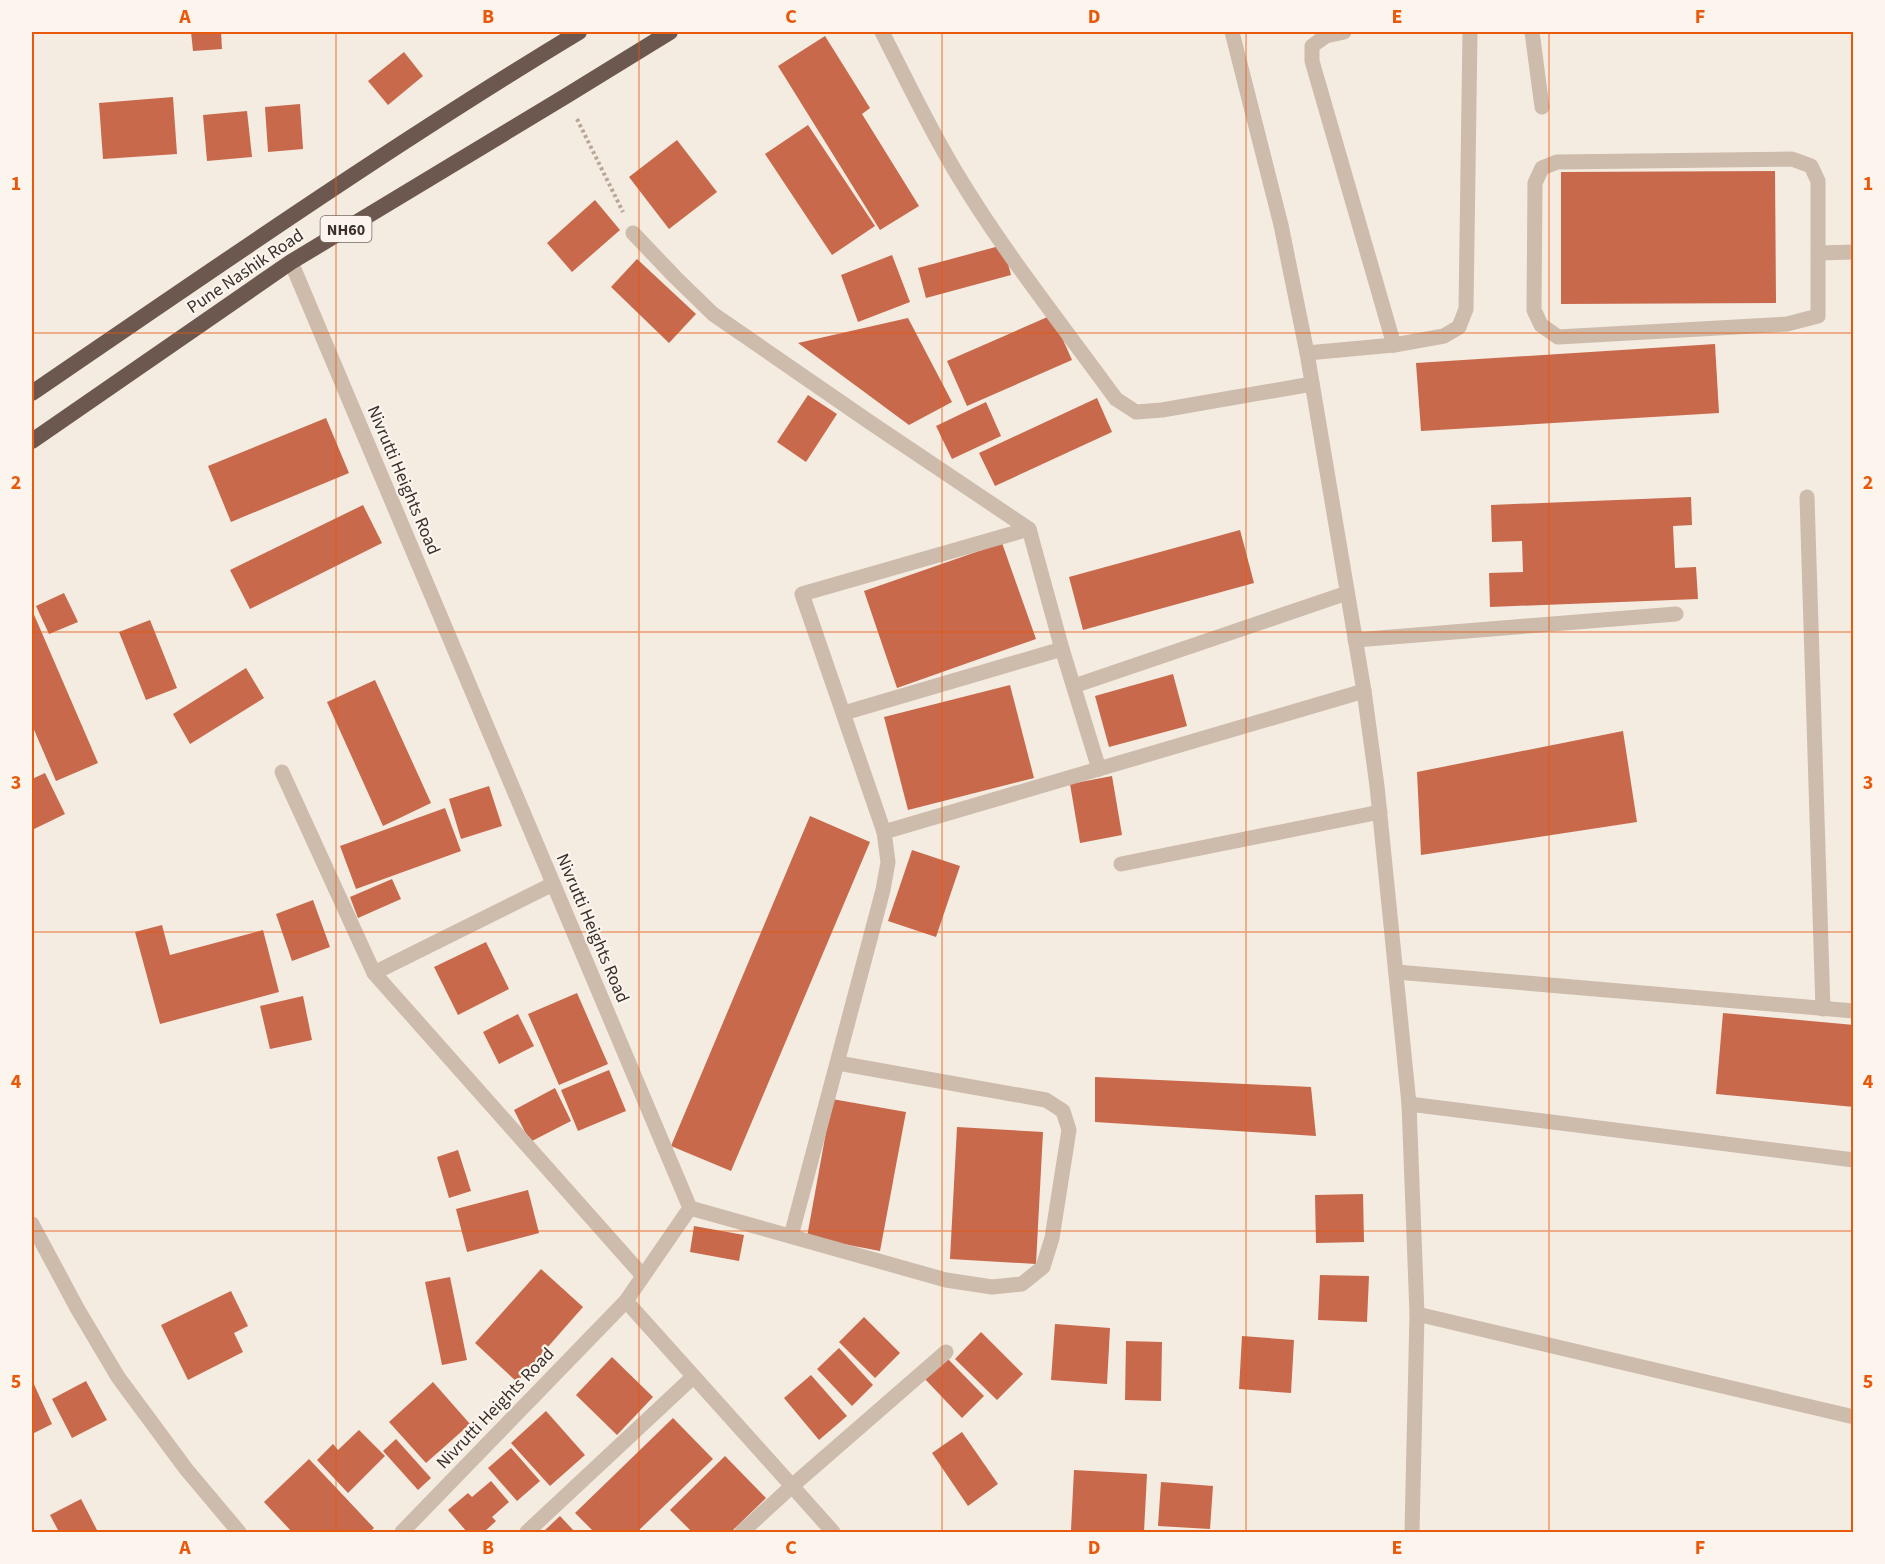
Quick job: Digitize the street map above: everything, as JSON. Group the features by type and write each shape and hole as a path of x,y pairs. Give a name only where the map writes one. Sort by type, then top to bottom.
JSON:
{"highway":[{"name":"Pune Nashik Road","path":"32,393 266,233 479,92 579,32"},
{"name":"Pune Nashik Road","path":"32,441 291,262 670,32"}],"street":[{"path":"882,32 956,174 990,225 1116,399 1136,411 1162,411 1312,384"},
{"path":"1232,32 1281,225 1307,353 1364,692 1380,812 1409,1104 1417,1314 1412,1533"},
{"path":"1344,32 1326,36 1312,46 1312,61 1394,345"},
{"path":"1307,353 1394,345 1444,336 1459,327 1466,309 1470,32"},
{"path":"1532,32 1542,107"},
{"path":"1792,159 1811,166 1818,181 1819,253 1818,316 1802,322 1558,337 1541,325 1534,310 1535,183 1542,168 1557,162 1792,159"},
{"path":"633,233 714,314 1029,529 1062,649 1099,769"},
{"path":"1819,253 1854,252"},
{"name":"Nivrutti Heights Road","path":"291,262 690,1208 626,1301 402,1533"},
{"path":"1807,497 1823,1009"},
{"path":"791,1236 883,890 888,862 884,832 802,594 1029,529"},
{"path":"1074,686 1347,592"},
{"path":"1355,640 1676,614"},
{"path":"844,713 1062,649"},
{"path":"884,832 1364,692"},
{"path":"282,772 374,973 643,1276"},
{"path":"1121,864 1380,812"},
{"path":"374,973 553,884"},
{"path":"1396,972 1854,1011"},
{"path":"690,1208 946,1280 992,1287 1022,1284 1036,1273 1042,1267 1052,1238 1069,1130 1064,1111 1046,1100 838,1063"},
{"path":"1409,1104 1854,1160"},
{"path":"32,1224 77,1308 118,1377 186,1469 237,1532"},
{"path":"626,1301 833,1533"},
{"path":"1417,1314 1854,1417"},
{"path":"742,1533 792,1486 946,1352"},
{"path":"527,1533 693,1377"}],"path":[{"path":"567,96 633,233"}],"building":[{"path":"191,32 221,32 222,49 193,51"},
{"path":"825,36 870,108 862,114 919,206 880,230 778,66"},
{"path":"404,52 423,76 388,105 368,81"},
{"path":"173,97 177,154 103,159 99,103"},
{"path":"300,104 303,149 268,152 265,107"},
{"path":"247,111 252,157 207,161 203,115"},
{"path":"808,125 875,226 832,255 765,154"},
{"path":"677,140 717,192 669,229 629,177"},
{"path":"1775,171 1776,303 1561,304 1561,172"},
{"path":"595,200 620,230 572,272 547,243"},
{"path":"1003,245 1011,275 926,298 918,268"},
{"path":"892,255 910,302 858,322 841,275"},
{"path":"637,259 696,314 669,343 611,287"},
{"path":"1052,315 1072,360 967,406 947,361"},
{"path":"908,318 952,402 909,425 798,343"},
{"path":"1715,344 1719,413 1421,431 1416,363"},
{"path":"808,395 837,414 806,462 777,442"},
{"path":"1097,398 1112,432 995,486 979,453"},
{"path":"986,402 1001,436 952,459 936,426"},
{"path":"326,418 349,473 231,522 208,466"},
{"path":"1691,497 1692,525 1673,526 1675,568 1696,567 1698,599 1490,607 1489,573 1523,572 1522,541 1492,542 1491,505"},
{"path":"363,505 382,543 250,609 230,570"},
{"path":"1240,530 1254,583 1083,630 1069,577"},
{"path":"1002,543 1036,639 897,688 864,591"},
{"path":"64,593 78,622 49,634 36,606"},
{"path":"32,610 98,763 56,781 32,725"},
{"path":"150,620 177,688 146,700 119,632"},
{"path":"246,668 264,698 190,744 173,714"},
{"path":"1173,674 1187,726 1109,747 1095,696"},
{"path":"375,680 431,803 383,826 327,702"},
{"path":"1010,685 1034,778 908,810 884,717"},
{"path":"1623,731 1637,822 1421,855 1417,772"},
{"path":"45,773 65,814 32,830 32,779"},
{"path":"1112,776 1122,835 1080,843 1070,784"},
{"path":"489,786 502,826 461,839 449,799"},
{"path":"445,808 461,851 356,889 340,846"},
{"path":"810,816 870,842 731,1171 671,1146"},
{"path":"912,850 960,866 936,937 888,921"},
{"path":"392,879 401,899 358,918 350,897"},
{"path":"313,900 330,947 292,961 276,914"},
{"path":"162,925 170,955 263,930 279,992 160,1024 135,932"},
{"path":"486,942 509,989 458,1015 434,967"},
{"path":"577,993 608,1064 559,1085 528,1014"},
{"path":"303,996 312,1040 270,1049 260,1006"},
{"path":"1723,1013 1854,1025 1854,1107 1716,1094"},
{"path":"518,1014 534,1046 499,1064 483,1032"},
{"path":"609,1070 626,1111 578,1131 561,1090"},
{"path":"1095,1077 1311,1087 1316,1136 1095,1122"},
{"path":"555,1088 571,1121 530,1142 514,1110"},
{"path":"832,1099 906,1112 880,1251 807,1237"},
{"path":"957,1127 1043,1132 1036,1264 950,1259"},
{"path":"458,1150 471,1191 449,1198 437,1157"},
{"path":"528,1190 539,1233 467,1252 456,1209"},
{"path":"1363,1194 1364,1242 1316,1243 1315,1195"},
{"path":"694,1226 744,1235 739,1261 690,1252"},
{"path":"541,1269 583,1307 517,1382 475,1343"},
{"path":"1320,1275 1369,1276 1367,1322 1318,1320"},
{"path":"450,1277 467,1360 442,1365 425,1282"},
{"path":"231,1291 248,1326 234,1333 243,1352 188,1380 161,1325"},
{"path":"864,1317 900,1353 875,1378 839,1342"},
{"path":"1055,1324 1110,1328 1107,1384 1051,1380"},
{"path":"981,1332 1023,1374 997,1400 955,1359"},
{"path":"1242,1336 1294,1340 1291,1393 1239,1389"},
{"path":"1126,1341 1162,1342 1161,1401 1125,1400"},
{"path":"839,1348 873,1385 852,1406 817,1369"},
{"path":"945,1356 984,1396 962,1418 923,1377"},
{"path":"612,1357 653,1397 617,1435 576,1395"},
{"path":"811,1375 847,1416 819,1440 784,1398"},
{"path":"32,1380 52,1424 32,1434"},
{"path":"86,1381 107,1420 72,1438 52,1399"},
{"path":"433,1382 470,1424 426,1463 389,1422"},
{"path":"546,1411 585,1455 550,1486 511,1443"},
{"path":"673,1418 713,1459 637,1532 594,1532 575,1513"},
{"path":"359,1430 385,1456 348,1493 317,1460 333,1444 338,1450"},
{"path":"962,1432 998,1484 968,1506 932,1453"},
{"path":"396,1439 431,1478 418,1490 383,1451"},
{"path":"511,1448 540,1481 517,1501 488,1468"},
{"path":"725,1456 766,1498 731,1532 692,1532 670,1510"},
{"path":"309,1459 374,1528 370,1532 292,1532 264,1502"},
{"path":"1074,1470 1147,1474 1144,1532 1071,1530"},
{"path":"491,1481 509,1502 492,1517 496,1521 484,1532 467,1532 448,1510 468,1493 472,1497"},
{"path":"1161,1482 1213,1486 1210,1529 1158,1526"},
{"path":"81,1499 98,1532 59,1532 50,1515"},
{"path":"560,1516 575,1532 543,1532"}]}
